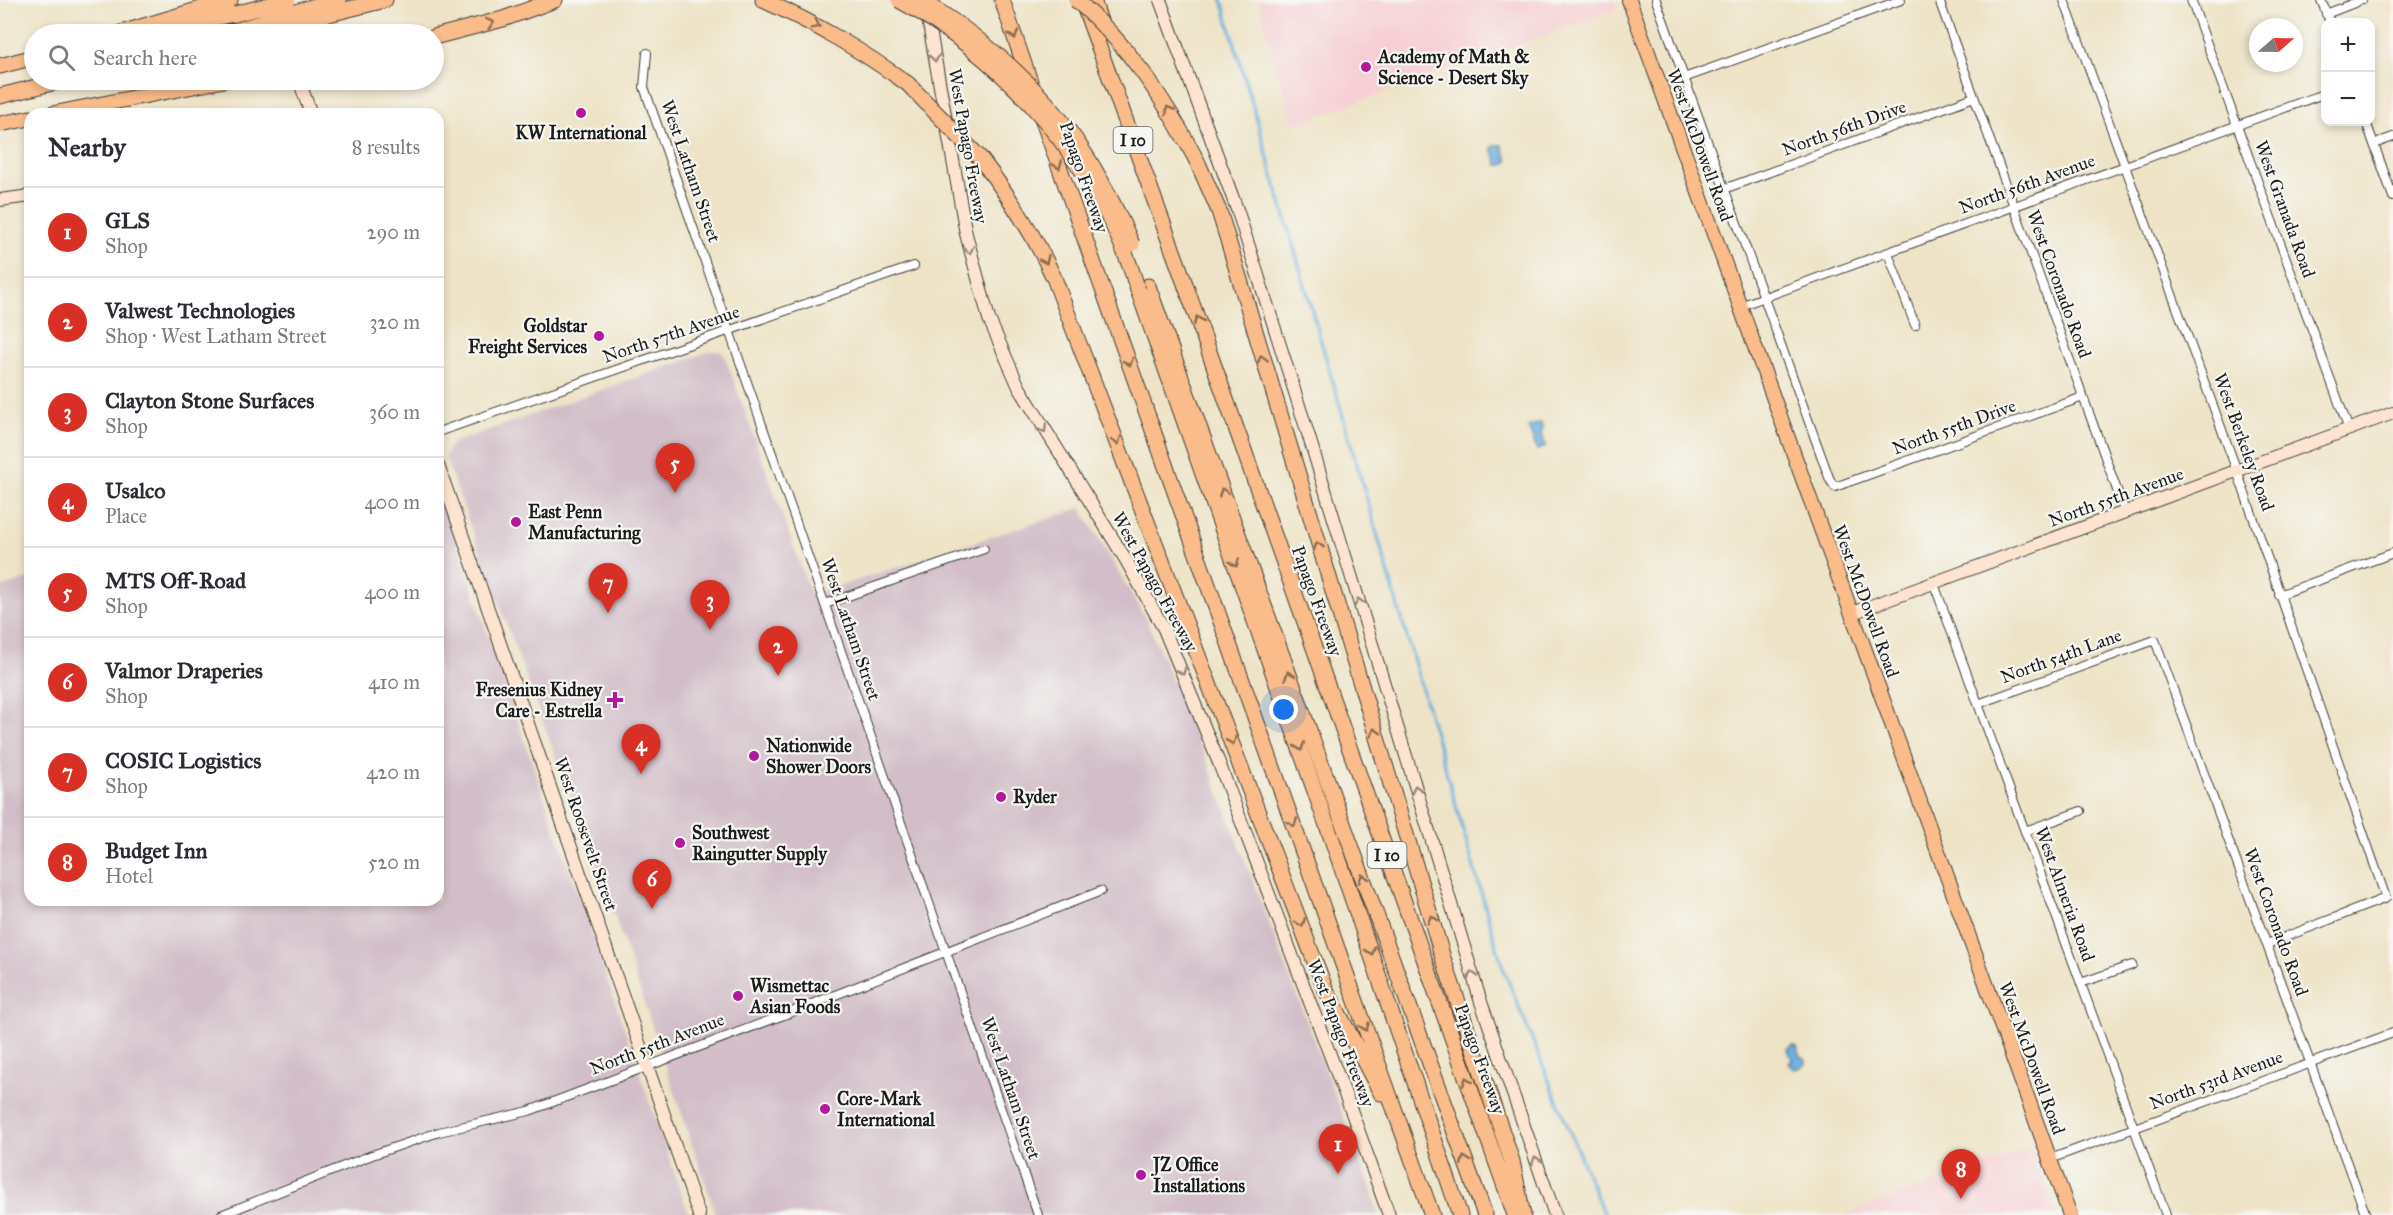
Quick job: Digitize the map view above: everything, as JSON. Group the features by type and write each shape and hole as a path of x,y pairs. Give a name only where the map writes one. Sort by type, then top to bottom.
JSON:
{"highway":[{"path":"141,24 202,0"},
{"path":"159,24 233,7 288,0"},
{"path":"283,24 339,0"},
{"path":"263,24 385,0"},
{"path":"444,34 503,19 555,0"},
{"path":"763,0 837,36 864,52 908,84 980,158 1018,210 1054,278 1325,988 1406,1140"},
{"path":"899,0 939,23 995,68 1017,89 1054,132 1074,160 1110,221 1143,288 1485,1215"},
{"path":"923,0 968,32 1011,68 1042,99 1084,152 1116,208 1460,1215"},
{"name":"Papago Freeway","path":"1002,0 1054,154 1432,1215"},
{"path":"1076,0 1101,21 1132,56 1159,93 1197,161 1219,211 1443,958 1512,1161 1523,1215"},
{"name":"Papago Freeway","path":"1082,0 1515,1215"},
{"path":"1093,0 1184,281"},
{"path":"167,24 233,7"},
{"path":"0,66 24,60"},
{"path":"0,96 24,90"},
{"path":"82,108 173,90"},
{"path":"0,124 24,119"}],"main road":[{"path":"270,0 279,24"},
{"name":"West Papago Freeway","path":"923,0 966,234 988,318 1019,387 1126,560 1164,629 1224,774 1389,1215"},
{"path":"1160,0 1238,212 1480,999 1555,1215"},
{"name":"West McDowell Road","path":"1629,0 2070,1215"},
{"path":"303,90 309,108"},
{"path":"0,200 24,197"},
{"name":"North 55th Avenue","path":"1852,613 2393,413"},
{"name":"West Roosevelt Street","path":"444,482 699,1215"}],"street":[{"name":"West McDowell Road","path":"1656,0 1830,480 1835,487"},
{"path":"1684,78 1901,0"},
{"name":"West Coronado Road","path":"1939,0 2125,512"},
{"name":"West Berkeley Road","path":"2064,0 2237,471 2386,898 2267,944"},
{"name":"West Granada Road","path":"2191,0 2349,430"},
{"path":"2321,0 2328,18 2362,0"},
{"name":"West Latham Street","path":"647,53 644,87 1038,1215"},
{"name":"North 56th Avenue","path":"1740,306 2321,94"},
{"name":"North 56th Drive","path":"1724,189 1974,98"},
{"path":"2367,126 2393,197"},
{"path":"2374,144 2393,137"},
{"path":"1888,253 1915,325"},
{"name":"North 57th Avenue","path":"444,430 914,266"},
{"name":"North 55th Drive","path":"1835,487 2083,397"},
{"path":"825,604 984,549"},
{"path":"2279,595 2393,554"},
{"name":"West Almeria Road","path":"1934,584 2166,1215"},
{"name":"West Coronado Road","path":"2155,640 2366,1215"},
{"name":"North 54th Lane","path":"1978,704 2155,640"},
{"path":"2025,831 2081,811"},
{"name":"North 55th Avenue","path":"221,1215 372,1155 439,1132 529,1111 1101,891"},
{"path":"2080,983 2133,965"},
{"name":"North 53rd Avenue","path":"2050,1159 2393,1033"}],"shaded area":[{"name":"Academy of Math & Science - Desert Sky","path":"1258,0 1614,0 1617,9 1293,125"},
{"path":"711,351 720,351 725,356 811,595 1081,508 1146,619 1205,756 1371,1189 1378,1215 716,1215 617,923 445,457 452,443"},
{"path":"444,507 689,1215 0,1215 0,588 24,580 24,906 444,906"},
{"path":"2032,1147 2057,1215 1844,1215"}],"water":[{"path":"1502,145 1508,161 1503,165 1498,165 1492,148"},
{"path":"1541,423 1543,429 1541,433 1546,447 1537,450 1528,427"},
{"path":"1793,1045 1806,1060 1806,1064 1793,1069 1789,1064 1792,1059 1788,1049"}],"waterway":[{"path":"1222,0 1503,968 1604,1215"}],"place":[{"name":"Academy of Math & Science - Desert Sky","path":"1366,67"},
{"name":"KW International","path":"581,113"},
{"name":"Goldstar Freight Services","path":"599,336"},
{"name":"MTS Off-Road","path":"675,493"},
{"name":"East Penn Manufacturing","path":"516,522"},
{"name":"COSIC Logistics","path":"608,613"},
{"name":"Clayton Stone Surfaces","path":"710,630"},
{"name":"Valwest Technologies","path":"778,676"},
{"name":"Fresenius Kidney Care - Estrella","path":"615,700"},
{"name":"Nationwide Shower Doors","path":"754,756"},
{"name":"Usalco","path":"641,774"},
{"name":"Ryder","path":"1001,797"},
{"name":"Southwest Raingutter Supply","path":"680,843"},
{"name":"Valmor Draperies","path":"652,909"},
{"name":"Wismettac Asian Foods","path":"738,996"},
{"name":"Core-Mark International","path":"825,1109"},
{"name":"GLS","path":"1338,1174"},
{"name":"JZ Office Installations","path":"1141,1175"},
{"name":"Budget Inn","path":"1961,1199"}]}
